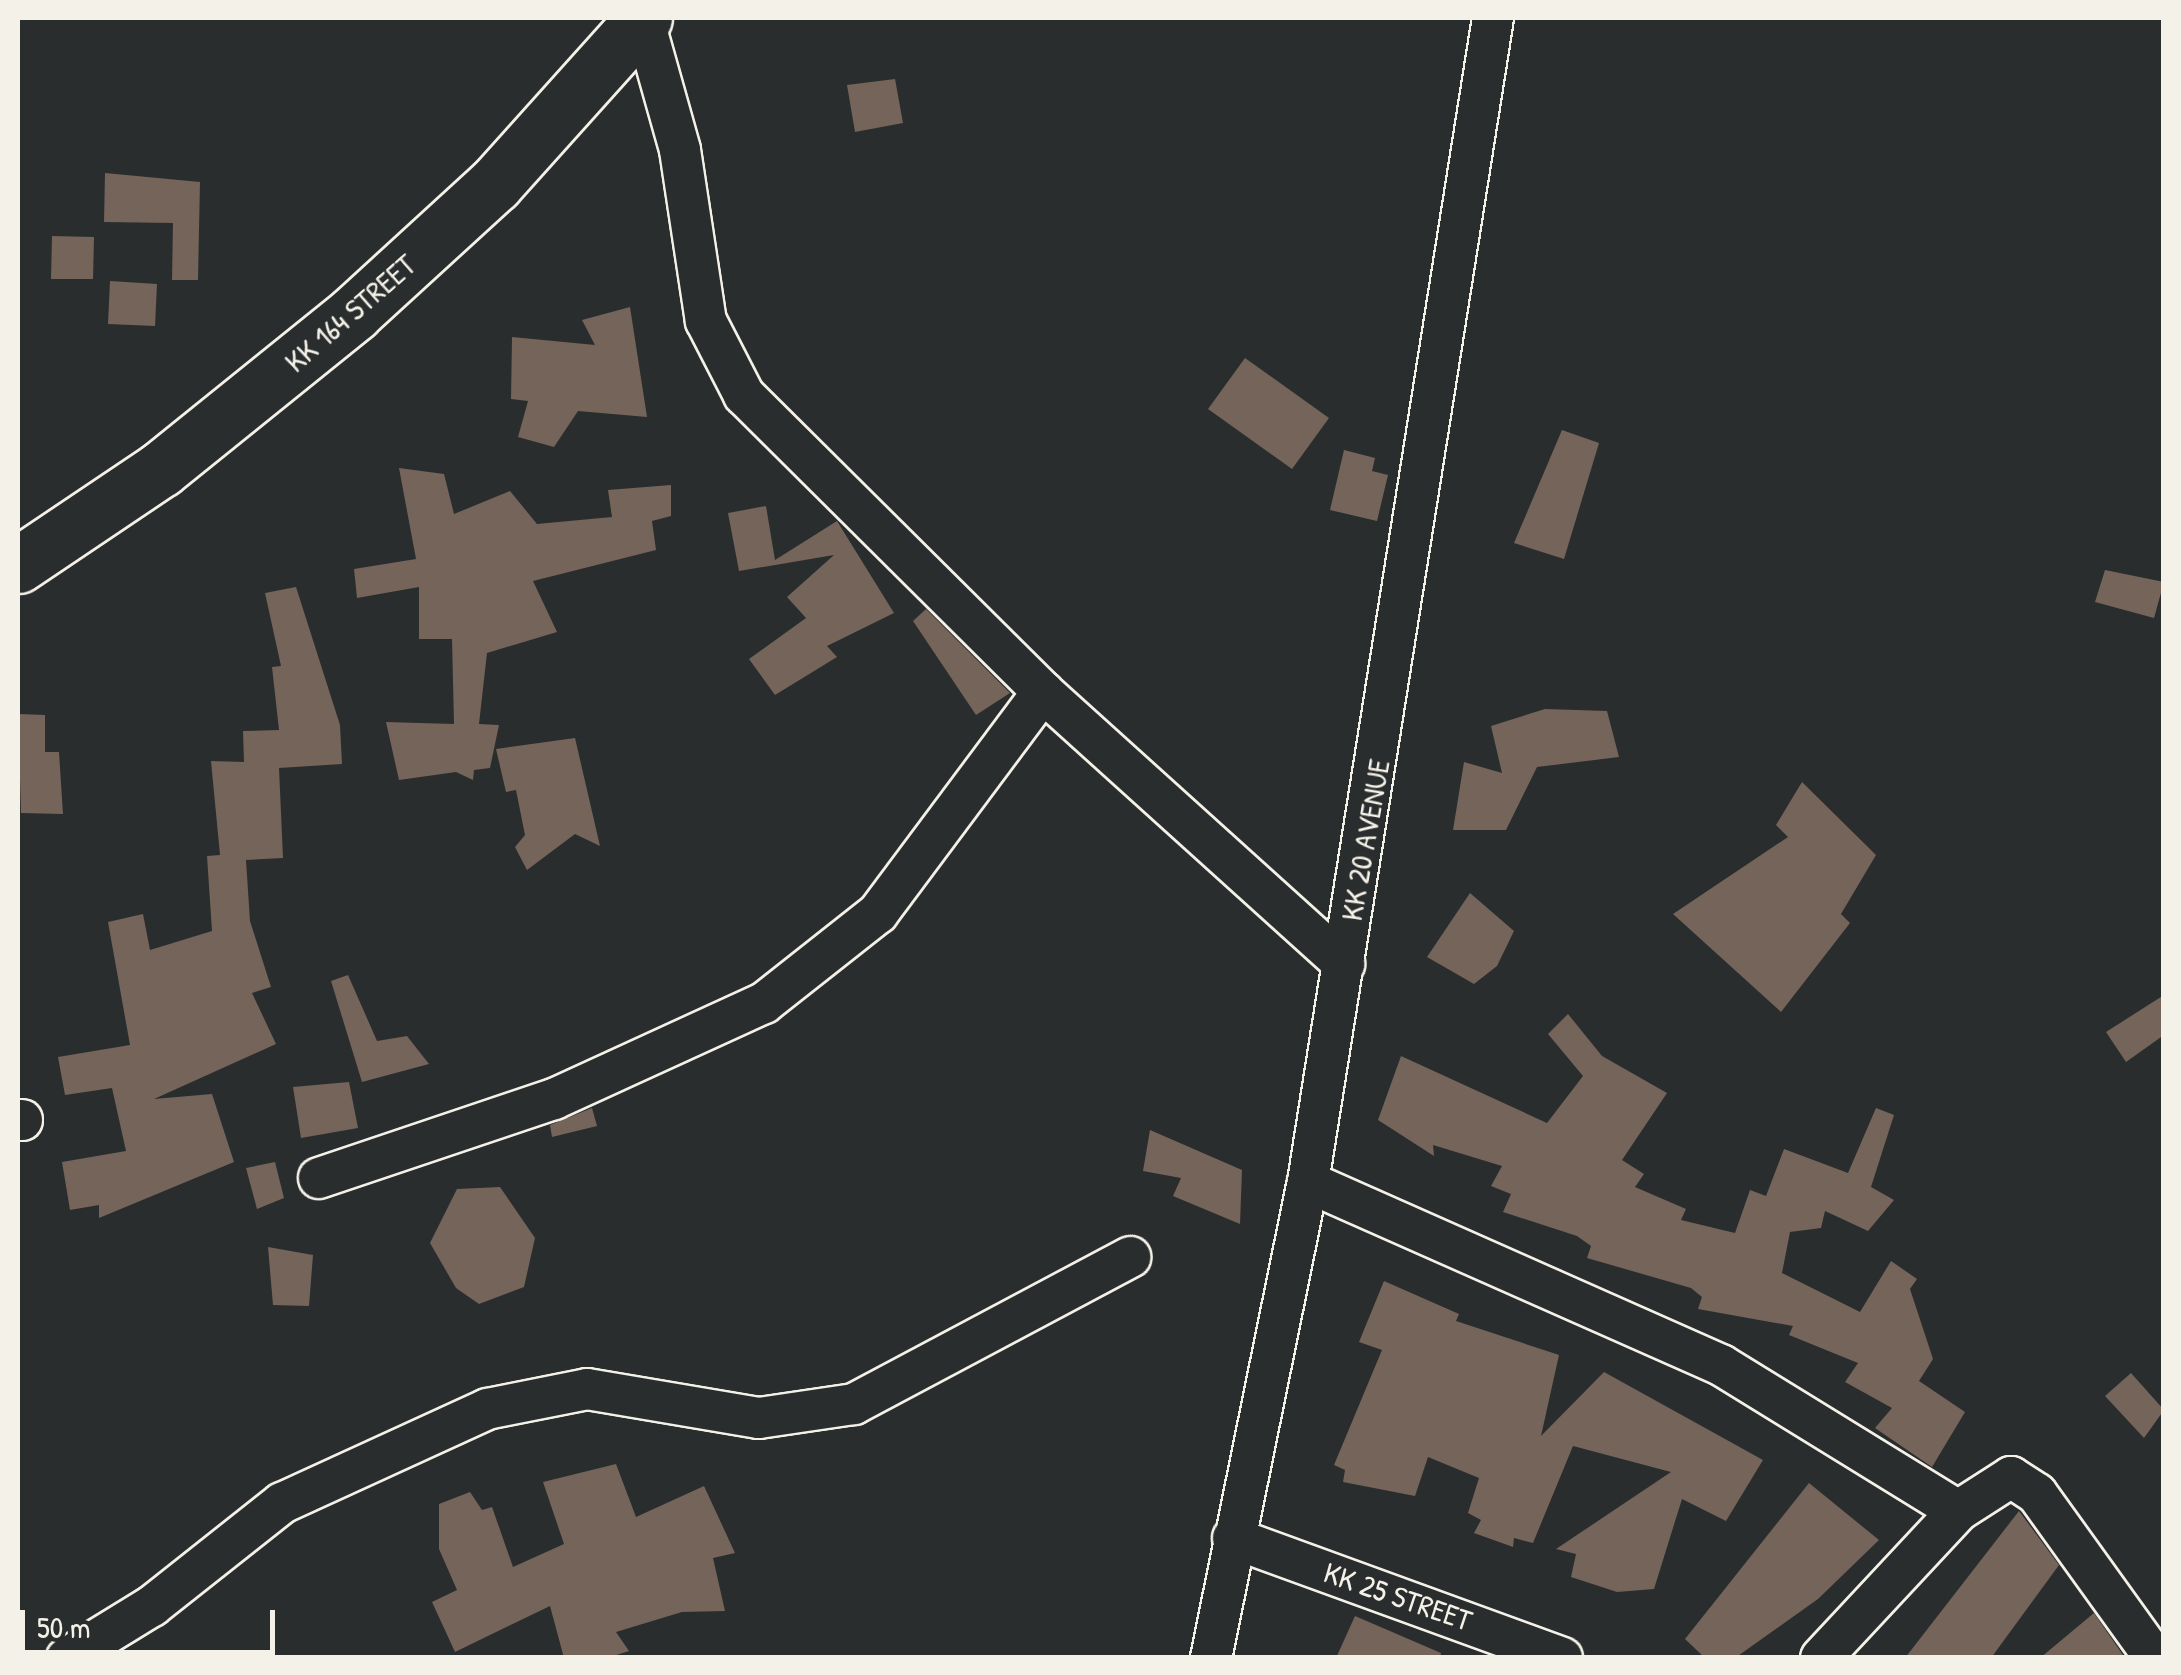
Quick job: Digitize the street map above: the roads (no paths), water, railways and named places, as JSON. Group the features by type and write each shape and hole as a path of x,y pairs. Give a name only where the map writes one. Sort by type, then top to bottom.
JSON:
{"main road":[{"name":"KK 164 STREET","path":"18,565 161,469 354,314 495,184 644,18"}],"street":[{"path":"644,18 680,150 720,358 854,511 1043,692 1344,964"},
{"name":"KK 20 AVENUE","path":"1211,1658 1308,1182 1493,18"},
{"path":"319,1178 554,1100 764,1003 878,913 1043,692"},
{"path":"1308,1182 1721,1366 1958,1511"},
{"path":"67,1658 152,1606 282,1503 488,1410 587,1389 759,1418 854,1404 1130,1258"},
{"path":"1821,1658 1958,1511 2010,1477 2023,1481 2156,1658"},
{"name":"KK 25 STREET","path":"1233,1538 1562,1658"}]}
